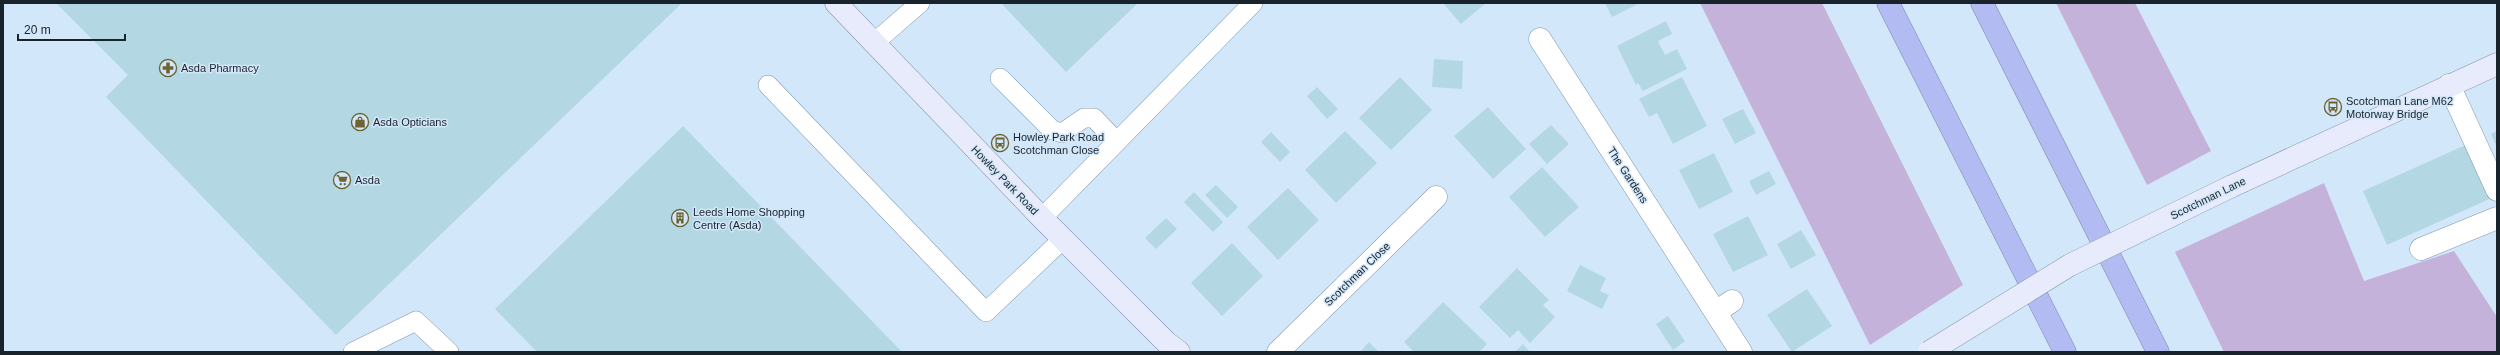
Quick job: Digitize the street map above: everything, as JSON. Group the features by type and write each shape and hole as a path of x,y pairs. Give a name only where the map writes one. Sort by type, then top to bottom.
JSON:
{"highway":[{"path":"1888,3 2065,352"},
{"path":"1982,3 2158,352"}],"main road":[{"name":"Howley Park Road","path":"836,3 1042,218 1166,342 1179,352"},
{"name":"Scotchman Lane","path":"1929,352 2070,265 2230,188 2497,64"}],"street":[{"name":"The Gardens","path":"1540,39 1724,307 1740,352"},
{"path":"2449,86 2497,190"},
{"name":"Scotchman Close","path":"1278,352 1436,197"},
{"path":"2422,249 2497,218"}],"lane":[{"path":"874,43 920,3"},
{"path":"1042,218 1252,3"},
{"path":"1000,78 1052,130 1062,133 1084,118 1094,118 1117,142"},
{"path":"768,85 986,312 1063,239"},
{"path":"353,352 416,321 449,352"}],"shaded area":[{"path":"1700,3 1822,3 1963,285 1870,345"},
{"path":"2056,3 2135,3 2211,151 2147,185"},
{"path":"2324,183 2364,281 2454,251 2497,317 2497,352 2224,352 2175,252"}],"building":[{"name":"Asda","path":"56,3 682,3 336,335 106,97 128,75"},
{"path":"1001,3 1138,3 1066,72"},
{"path":"1443,3 1486,3 1461,24"},
{"path":"1605,3 1640,3 1612,17"},
{"path":"1666,21 1672,34 1658,41 1665,55 1677,49 1687,69 1643,91 1638,83 1636,85 1617,46"},
{"path":"1434,59 1463,61 1462,89 1432,87"},
{"path":"1400,77 1432,110 1391,150 1359,118"},
{"path":"1682,77 1707,126 1673,144 1657,113 1649,117 1639,99"},
{"path":"1317,87 1338,109 1327,119 1307,96"},
{"path":"1488,107 1526,149 1493,179 1454,136"},
{"path":"1743,109 1756,133 1735,144 1722,119"},
{"path":"1551,125 1569,144 1547,164 1529,144"},
{"name":"Leeds Home Shopping Centre (Asda)","path":"683,126 902,352 537,352 495,309"},
{"path":"1345,131 1377,163 1336,203 1305,170"},
{"path":"2497,131 2497,148 2491,134"},
{"path":"1271,132 1290,152 1280,162 1261,142"},
{"path":"2470,143 2494,197 2387,245 2363,191"},
{"path":"1714,153 1733,192 1699,209 1679,170"},
{"path":"1542,167 1579,207 1545,237 1509,197"},
{"path":"1769,171 1776,184 1756,195 1749,181"},
{"path":"1216,185 1238,207 1227,218 1205,195"},
{"path":"1288,188 1319,220 1278,260 1247,227"},
{"path":"1194,192 1223,222 1213,232 1184,202"},
{"path":"1748,216 1768,255 1733,272 1713,234"},
{"path":"1166,218 1177,229 1156,249 1145,238"},
{"path":"1801,230 1816,255 1791,269 1777,244"},
{"path":"1232,243 1263,276 1222,316 1191,283"},
{"path":"1580,265 1606,278 1600,291 1609,295 1602,309 1567,291"},
{"path":"1517,268 1549,300 1543,305 1555,317 1530,343 1518,330 1510,338 1479,307"},
{"path":"1807,289 1832,326 1792,352 1767,315"},
{"path":"1443,302 1487,344 1479,352 1414,352 1404,342"},
{"path":"1668,316 1685,341 1673,350 1656,324"},
{"path":"1369,342 1379,352 1360,352"},
{"path":"1523,344 1530,352 1515,352"}],"place":[{"name":"Asda Pharmacy","path":"168,68"},
{"name":"Scotchman Lane M62 Motorway Bridge","path":"2333,107"},
{"name":"Asda Opticians","path":"360,122"},
{"name":"Howley Park Road Scotchman Close","path":"1000,143"},
{"name":"Asda","path":"342,180"},
{"name":"Leeds Home Shopping Centre (Asda)","path":"680,218"}]}
